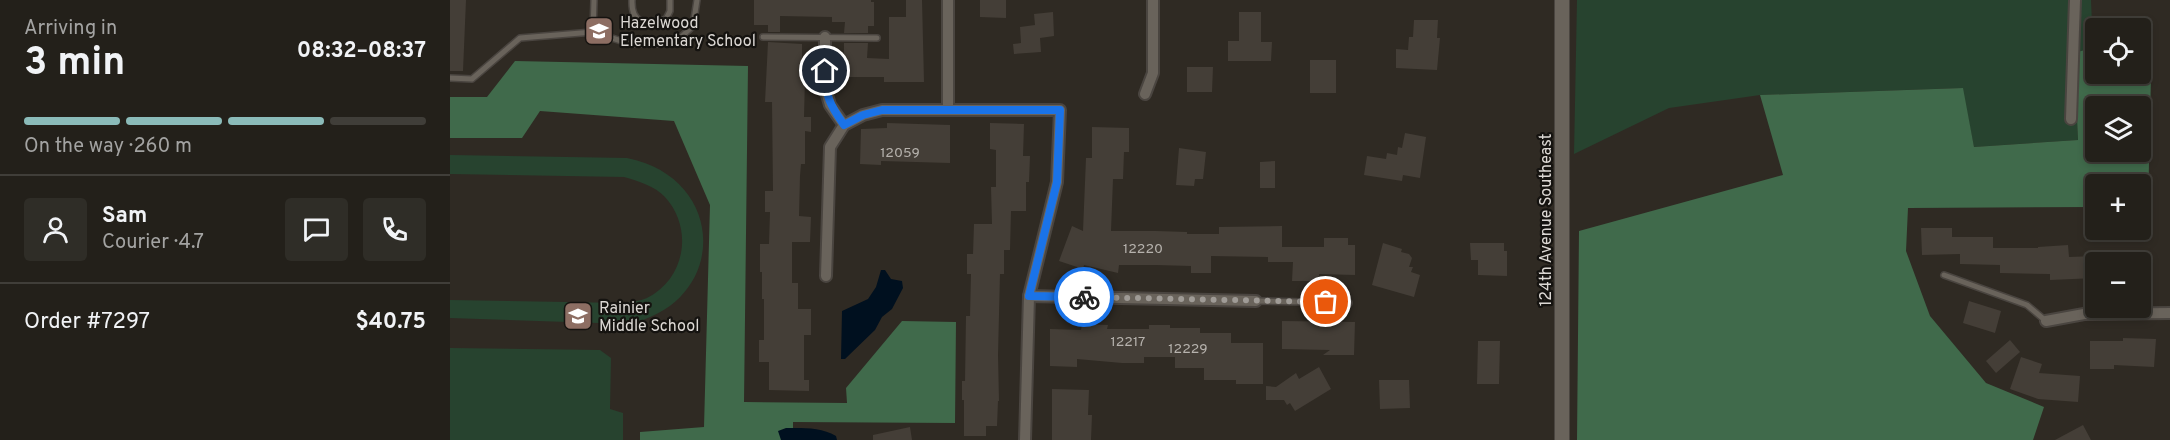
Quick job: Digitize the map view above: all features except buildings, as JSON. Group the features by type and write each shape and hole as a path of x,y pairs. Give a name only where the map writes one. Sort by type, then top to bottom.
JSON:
{"street":[{"path":"948,0 948,109"},
{"path":"1145,94 1153,74 1153,0"},
{"name":"124th Avenue Southeast","path":"1562,0 1562,440"},
{"path":"2071,119 2075,0"},
{"path":"825,38 825,88 830,105 844,125"},
{"path":"826,276 830,147 844,125 863,115 882,110 1060,110 1057,182 1029,296 1025,440"},
{"path":"1029,296 1256,301"},
{"path":"2046,321 2084,315 2170,313"}],"lane":[{"path":"593,32 594,0"},
{"path":"632,0 635,17 642,22 655,23 666,19 670,11 670,0"},
{"path":"450,78 472,79 520,38 593,32 631,44 661,44 680,38 693,26 697,0"},
{"path":"763,37 877,38"},
{"path":"1944,275 2027,305 2046,321"},
{"path":"1256,301 1349,303"}],"green space":[{"path":"1577,0 2091,0 2092,18 2085,18 2085,50 2074,53 2078,140 1974,147 1962,88 1760,95 1669,108 1574,154"},
{"path":"2085,50 2085,84 2151,84 2151,96 2085,96 2085,162 2149,162 2149,174 2085,174 2085,207 1908,208 1906,251 1930,316 1986,383 2044,407 2033,440 1577,440 1579,231 1783,175 1760,95 1963,88 1974,147 2078,140 2074,53"},
{"path":"515,61 748,66 744,402 847,403 846,388 902,321 956,322 955,423 793,422 793,440 640,440 640,432 704,427 710,205 674,121 540,111 522,138 450,138 450,97 487,97"},
{"path":"450,155 627,158 660,170 684,189 698,214 703,241 699,268 685,292 661,312 628,324 450,318 450,300 624,303 647,298 660,290 670,279 677,266 682,238 680,224 665,197 640,182 624,177 450,174"},
{"path":"450,348 600,350 611,358 610,409 623,413 623,440 450,440"}],"water":[{"path":"881,270 885,270 891,279 902,281 903,288 892,309 882,317 875,330 845,359 841,359 842,311 868,299 876,287"},
{"path":"786,428 824,431 836,436 837,440 781,440 778,431"}],"way so far":[{"path":"1084,297 1326,302"}],"place":[{"name":"Hazelwood Elementary School","path":"599,31"},
{"name":"Rainier Middle School","path":"578,316"}],"route":[{"path":"825,71 825,88 830,105 844,125 863,115 882,110 1060,110 1057,182 1029,296 1084,297"}]}
